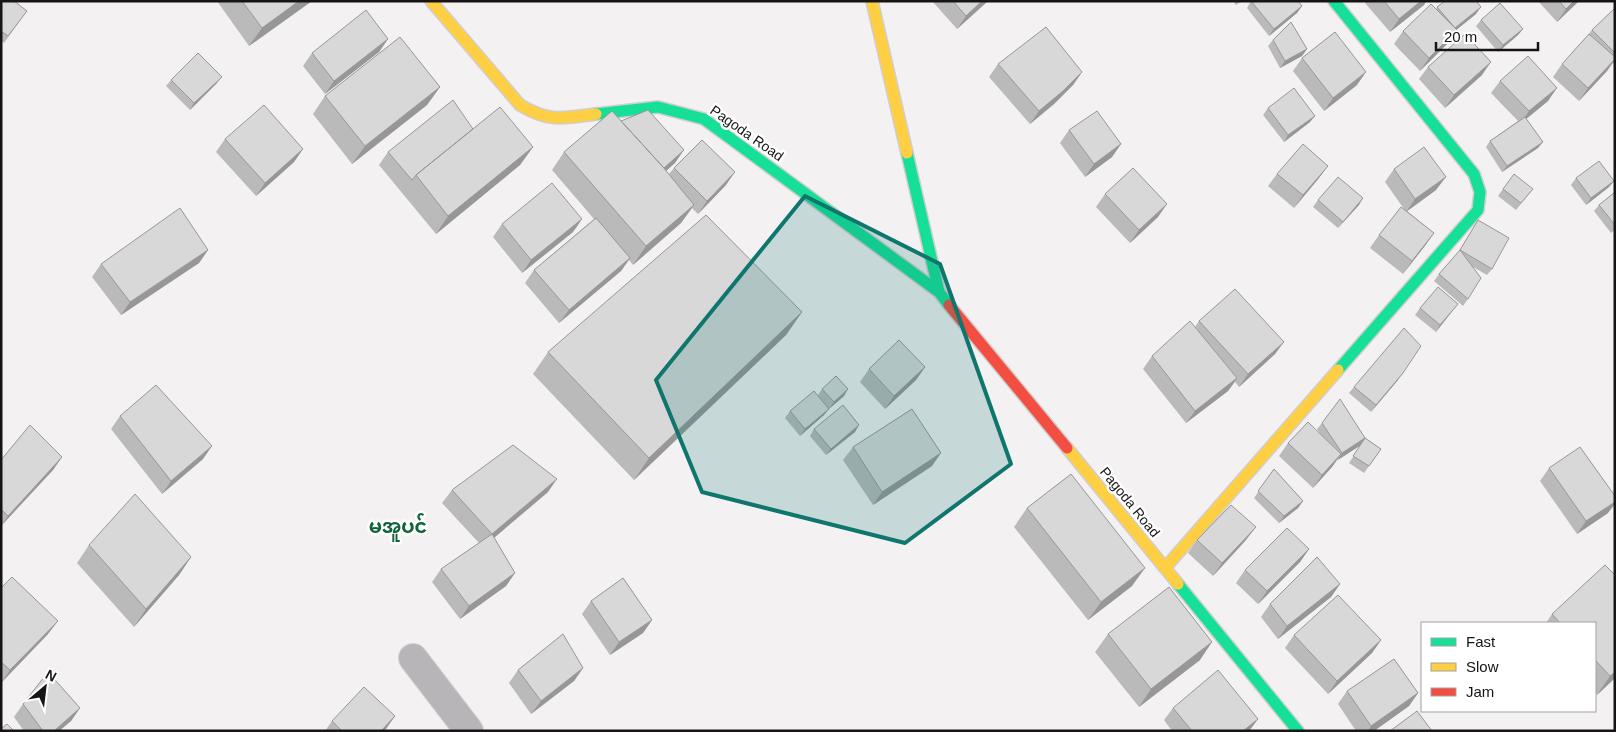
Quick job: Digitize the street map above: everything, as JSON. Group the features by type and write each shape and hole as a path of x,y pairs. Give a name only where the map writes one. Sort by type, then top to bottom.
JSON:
{"main road":[{"name":"Pagoda Road","path":"431,1 520,105 534,114 556,119 658,107 704,119 939,292 1298,731"},
{"name":"Pagoda Road","path":"872,1 939,292"},
{"path":"1165,568 1478,210 1481,198 1480,187 1474,174 1334,1"}],"street":[{"path":"412,658 469,731"}],"highlighted area":[{"path":"805,196 940,264 1011,464 905,543 702,492 656,380"}],"building":[{"path":"1,1 14,1 27,11 8,36 1,31"},
{"path":"242,1 299,1 262,28"},
{"path":"953,1 982,1 966,16"},
{"path":"1251,1 1298,1 1302,6 1274,29"},
{"path":"1384,1 1421,1 1399,19"},
{"path":"1445,1 1476,1 1481,7 1455,28 1437,7"},
{"path":"1559,1 1574,1 1566,9"},
{"path":"1500,3 1523,29 1503,45 1481,20"},
{"path":"1431,4 1457,30 1429,58 1403,31"},
{"path":"1615,8 1615,53 1592,30"},
{"path":"366,10 388,39 334,81 312,53"},
{"path":"1291,22 1307,49 1285,61 1273,40"},
{"path":"1046,27 1082,72 1039,111 998,64"},
{"path":"1335,32 1366,72 1333,98 1302,58"},
{"path":"1465,34 1491,62 1454,95 1428,67"},
{"path":"1589,34 1615,59 1588,88 1562,64"},
{"path":"400,37 440,87 365,146 325,96"},
{"path":"198,53 222,77 194,103 171,80"},
{"path":"1528,56 1557,88 1529,111 1500,81"},
{"path":"1294,88 1315,116 1288,135 1268,108"},
{"path":"453,100 473,129 412,180 388,152"},
{"path":"264,105 303,149 265,183 225,139"},
{"path":"500,107 533,147 448,216 416,175"},
{"path":"648,110 684,150 664,168 621,121"},
{"path":"612,111 663,167 694,205 646,246 564,152"},
{"path":"1097,111 1121,144 1094,164 1069,130"},
{"path":"1525,117 1543,142 1507,166 1490,141"},
{"path":"702,140 735,172 707,201 674,168"},
{"path":"1303,144 1328,166 1303,195 1277,174"},
{"path":"1424,147 1446,177 1415,199 1394,169"},
{"path":"1599,161 1614,181 1591,198 1576,178"},
{"path":"1133,168 1167,204 1139,230 1105,194"},
{"path":"1514,174 1533,189 1521,203 1503,189"},
{"path":"1338,177 1363,198 1343,222 1318,200"},
{"path":"552,183 582,219 531,260 502,224"},
{"path":"1615,192 1615,225 1599,205"},
{"path":"1401,207 1434,233 1412,261 1379,235"},
{"path":"180,208 208,250 130,302 101,264"},
{"path":"706,215 802,312 649,458 548,352"},
{"path":"596,218 630,258 569,310 534,270"},
{"path":"1478,220 1509,238 1492,269 1460,250"},
{"path":"1460,250 1481,278 1468,299 1439,274"},
{"path":"1438,287 1458,304 1440,325 1420,308"},
{"path":"1235,289 1284,342 1248,374 1199,321"},
{"path":"1190,321 1237,378 1195,411 1152,356"},
{"path":"1404,328 1421,346 1403,373 1376,405 1354,387"},
{"path":"899,340 925,367 894,396 869,369"},
{"path":"836,376 848,389 834,402 822,389"},
{"path":"156,385 212,446 171,481 120,416"},
{"path":"814,391 829,409 805,429 790,411"},
{"path":"1340,399 1365,438 1342,453 1322,423"},
{"path":"843,405 859,425 831,449 814,429"},
{"path":"912,409 941,453 882,492 853,447"},
{"path":"1308,422 1341,454 1322,475 1288,443"},
{"path":"30,425 62,457 8,516 1,509 1,460"},
{"path":"1365,438 1381,449 1369,466 1353,456"},
{"path":"513,445 557,479 492,534 452,490"},
{"path":"1580,447 1615,496 1615,502 1586,521 1549,468"},
{"path":"1274,469 1303,501 1284,516 1258,491"},
{"path":"1071,474 1145,568 1101,602 1027,508"},
{"path":"135,494 191,557 146,609 89,545"},
{"path":"1231,505 1256,527 1222,563 1197,540"},
{"path":"1287,528 1309,549 1267,591 1245,570"},
{"path":"492,534 515,573 469,606 441,569"},
{"path":"1317,557 1340,584 1287,626 1270,604"},
{"path":"1605,565 1615,575 1615,672 1610,676 1596,661 1596,622 1559,622 1552,614"},
{"path":"12,577 58,621 10,670 1,662 1,588"},
{"path":"623,578 652,620 619,642 591,601"},
{"path":"1169,587 1212,642 1151,689 1108,634"},
{"path":"1338,595 1381,640 1337,681 1294,635"},
{"path":"563,634 583,668 541,701 518,670"},
{"path":"1394,659 1418,693 1371,726 1347,691"},
{"path":"1218,670 1258,719 1243,731 1192,731 1173,708"},
{"path":"48,672 80,708 54,731 43,731 23,704"},
{"path":"364,687 395,716 381,731 342,731 332,721"},
{"path":"1417,711 1432,731 1390,731"},
{"path":"7,724 14,731 1,731"}],"traffic: fast":[{"path":"1334,1 1474,174 1480,192 1478,210 1338,370"},
{"path":"596,114 658,107 704,119 939,292 949,305"},
{"path":"907,153 939,292"},
{"path":"1178,584 1298,731"}],"traffic: slow":[{"path":"431,1 520,105 540,115 557,118 596,114"},
{"path":"872,1 907,153"},
{"path":"1165,568 1338,370"},
{"path":"1067,448 1178,584"}],"traffic: jam":[{"path":"949,305 1067,448"}],"district":[{"name":"မအူပင်","path":"398,526"}]}
